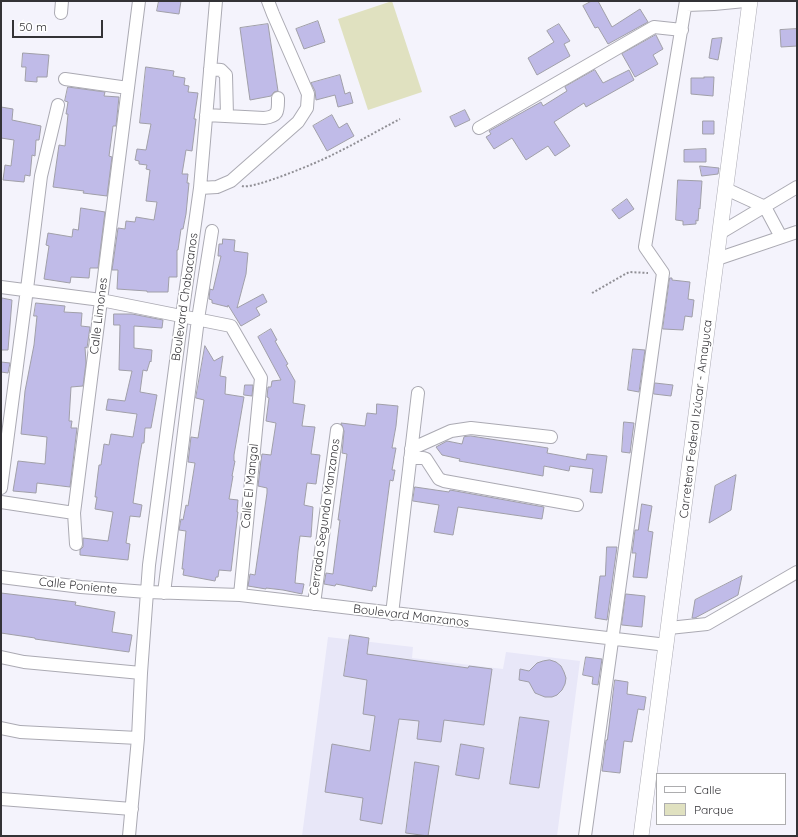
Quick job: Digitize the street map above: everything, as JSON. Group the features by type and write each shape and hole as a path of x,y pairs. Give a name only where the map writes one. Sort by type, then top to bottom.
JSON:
{"main road":[{"name":"Carretera Federal Izúcar - Amayuca","path":"641,836 750,1"}],"street":[{"name":"Calle Limones","path":"76,544 74,513 138,1"},
{"name":"Boulevard Chabacanos","path":"155,592 149,565 200,188 216,1"},
{"path":"200,188 217,187 231,182 298,122 307,108 308,94 268,1"},
{"path":"585,836 611,639 663,273 645,247 686,3 714,4 745,1"},
{"path":"479,128 654,27 682,30"},
{"path":"210,69 221,70 226,75 227,116"},
{"path":"65,79 128,88"},
{"path":"206,115 264,118 272,117 276,115 278,110 278,98"},
{"path":"1,488 41,176 58,105"},
{"path":"720,233 797,187"},
{"path":"726,189 765,207 781,237"},
{"name":"Boulevard Chabacanos","path":"155,592 212,231"},
{"path":"717,258 797,232"},
{"path":"1,286 101,300 198,319"},
{"name":"Calle El Mangal","path":"198,319 231,326 261,378 240,595"},
{"path":"392,614 418,392"},
{"path":"411,454 451,431 471,428 551,437"},
{"name":"Cerrada Segunda Manzanos","path":"314,604 337,430"},
{"path":"411,454 426,459 439,479 444,481 577,505"},
{"path":"1,502 74,513"},
{"path":"1,566 1,577"},
{"path":"669,628 707,624 797,572"},
{"name":"Calle Poniente","path":"1,577 81,587 155,592"},
{"path":"129,836 138,738 141,673 155,592"},
{"name":"Boulevard Manzanos","path":"155,592 240,595 667,645"},
{"path":"1,658 24,662 141,673"},
{"path":"1,728 20,732 138,738"},
{"path":"1,799 132,810"}],"path":[{"path":"231,182 244,187 260,184 330,156 400,119"},
{"path":"592,293 630,272 663,273"}],"shaded area":[{"path":"328,637 413,647 412,658 503,669 506,652 580,661 557,836 302,836"}],"green space":[{"path":"392,1 422,92 368,110 338,19"}],"building":[{"path":"159,1 181,1 179,14 157,11"},
{"path":"592,1 598,1 612,27 640,9 648,22 608,44 598,27 595,28 583,6"},
{"path":"318,21 325,42 304,49 296,29"},
{"path":"268,24 278,91 274,92 271,96 250,100 240,28"},
{"path":"559,24 570,41 564,44 570,56 537,75 528,58 554,42 547,31"},
{"path":"797,29 797,46 781,47 780,30"},
{"path":"656,35 663,49 653,55 658,64 635,77 622,54"},
{"path":"722,38 718,60 709,58 712,39"},
{"path":"23,53 49,55 47,77 37,77 37,82 25,81 26,67 22,67"},
{"path":"146,67 174,71 173,76 185,78 184,85 189,86 188,92 198,93 194,119 196,119 192,151 186,150 182,174 188,174 187,183 189,183 186,214 183,229 181,229 177,250 177,277 169,277 168,292 147,292 117,289 118,270 112,270 118,228 125,229 126,221 135,222 136,217 154,220 157,202 146,201 150,170 146,169 147,165 139,164 139,161 135,160 137,149 146,150 151,124 140,123"},
{"path":"595,70 603,83 629,70 634,80 586,107 584,103 554,122 570,146 555,156 548,146 526,160 512,138 494,149 486,137 491,134 489,131 541,102 543,106 567,91 565,87"},
{"path":"340,75 345,94 350,92 353,103 338,107 335,95 316,100 315,91 311,83"},
{"path":"714,77 713,96 691,94 691,78"},
{"path":"68,87 105,92 104,96 119,97 116,126 113,126 109,156 112,157 107,196 53,187 59,145 65,146 68,102 65,101"},
{"path":"1,107 13,109 12,120 41,126 39,140 36,140 35,156 32,155 30,176 25,175 24,182 3,180 5,165 11,166 14,140 1,138"},
{"path":"465,110 470,120 455,127 450,117"},
{"path":"332,115 339,128 347,123 354,136 327,151 313,126"},
{"path":"703,121 714,121 714,134 703,134"},
{"path":"706,149 706,162 684,162 684,150"},
{"path":"700,166 719,168 718,174 702,176"},
{"path":"678,180 702,181 700,209 699,208 698,221 696,220 696,224 683,225 683,221 676,220"},
{"path":"627,199 634,209 619,219 612,210"},
{"path":"81,208 105,212 98,268 90,268 89,278 71,277 70,283 44,279 49,246 46,245 48,233 72,237 73,229 78,230"},
{"path":"223,239 235,240 234,251 248,253 246,274 237,308 263,294 267,302 256,308 260,315 241,326 228,305 228,307 212,303 212,300 209,299 210,289 213,290 221,256 218,256 219,244 222,244"},
{"path":"670,278 672,278 672,280 690,282 688,299 694,300 692,317 685,316 683,330 663,329"},
{"path":"2,298 12,300 8,350 1,350"},
{"path":"36,303 65,306 64,312 82,313 81,326 90,327 87,348 85,347 86,363 83,386 71,387 69,421 72,421 71,428 77,428 70,487 37,483 36,493 13,491 18,461 45,464 47,437 21,434 25,391 34,345 37,316 34,316"},
{"path":"114,314 132,314 163,320 162,328 134,326 134,348 152,350 151,362 150,361 147,371 143,370 140,392 157,395 151,428 145,428 144,443 142,443 139,460 133,503 142,505 140,517 130,516 126,543 130,544 128,560 80,555 80,550 83,547 83,538 108,541 113,512 95,509 99,465 101,465 104,444 109,445 111,434 133,437 137,414 106,410 108,399 125,401 132,371 119,370 120,325 114,325"},
{"path":"271,329 277,340 275,341 288,364 286,365 295,381 293,403 305,405 302,426 315,427 311,454 320,455 316,484 307,483 304,505 313,507 311,537 300,536 298,551 295,583 304,584 302,594 248,586 250,574 255,575 267,493 267,488 258,486 262,454 271,455 276,423 266,421 269,398 267,397 268,387 271,387 272,381 281,380 258,337"},
{"path":"205,346 214,361 223,356 220,376 226,377 225,394 244,397 234,455 235,461 229,499 238,500 231,571 219,570 218,577 216,577 215,581 183,575 184,569 182,569 186,531 179,530 186,505 188,506 195,463 188,462 191,437 198,438 204,400 196,398"},
{"path":"633,349 645,350 639,392 628,390"},
{"path":"1,362 10,363 8,373 1,372"},
{"path":"655,383 673,385 671,396 654,394"},
{"path":"245,385 253,385 252,396 244,395"},
{"path":"377,404 398,406 392,448 396,448 392,470 395,470 393,481 390,480 376,587 373,586 372,591 336,584 335,586 324,584 326,573 333,574 340,520 338,520 347,454 342,453 344,431 341,423 365,426 367,413 376,414"},
{"path":"624,422 634,423 630,453 622,452"},
{"path":"471,436 548,448 547,453 586,460 587,454 607,456 602,493 590,492 593,469 570,466 569,471 544,466 543,476 459,461 460,459 442,455 436,447 447,441 462,444 464,437"},
{"path":"736,475 731,510 709,523 715,486"},
{"path":"415,487 449,492 450,490 544,507 542,519 458,507 453,535 434,532 439,505 413,501"},
{"path":"642,504 652,506 648,531 653,532 647,578 633,577 636,553 632,553 635,530 638,530"},
{"path":"607,547 617,547 607,620 595,618 600,576 605,576"},
{"path":"742,576 738,595 695,618 692,618 695,600"},
{"path":"1,593 76,602 75,605 115,612 112,632 132,635 129,652 1,633"},
{"path":"626,594 645,596 642,627 622,625"},
{"path":"350,635 369,638 367,654 468,668 469,666 492,669 484,725 444,720 441,742 417,739 419,721 399,719 382,824 360,820 363,798 325,792 332,744 370,751 375,716 363,714 367,680 344,676"},
{"path":"586,657 602,659 598,685 592,684 593,677 583,675"},
{"path":"550,660 561,666 566,678 562,690 557,695 545,697 535,693 529,682 519,680 520,669 529,671 537,663"},
{"path":"615,680 628,682 627,694 646,697 644,710 638,709 632,742 624,741 620,773 602,771"},
{"path":"520,717 549,721 539,788 510,784"},
{"path":"461,744 484,748 479,779 456,775"},
{"path":"415,762 439,766 428,836 406,833"}]}
